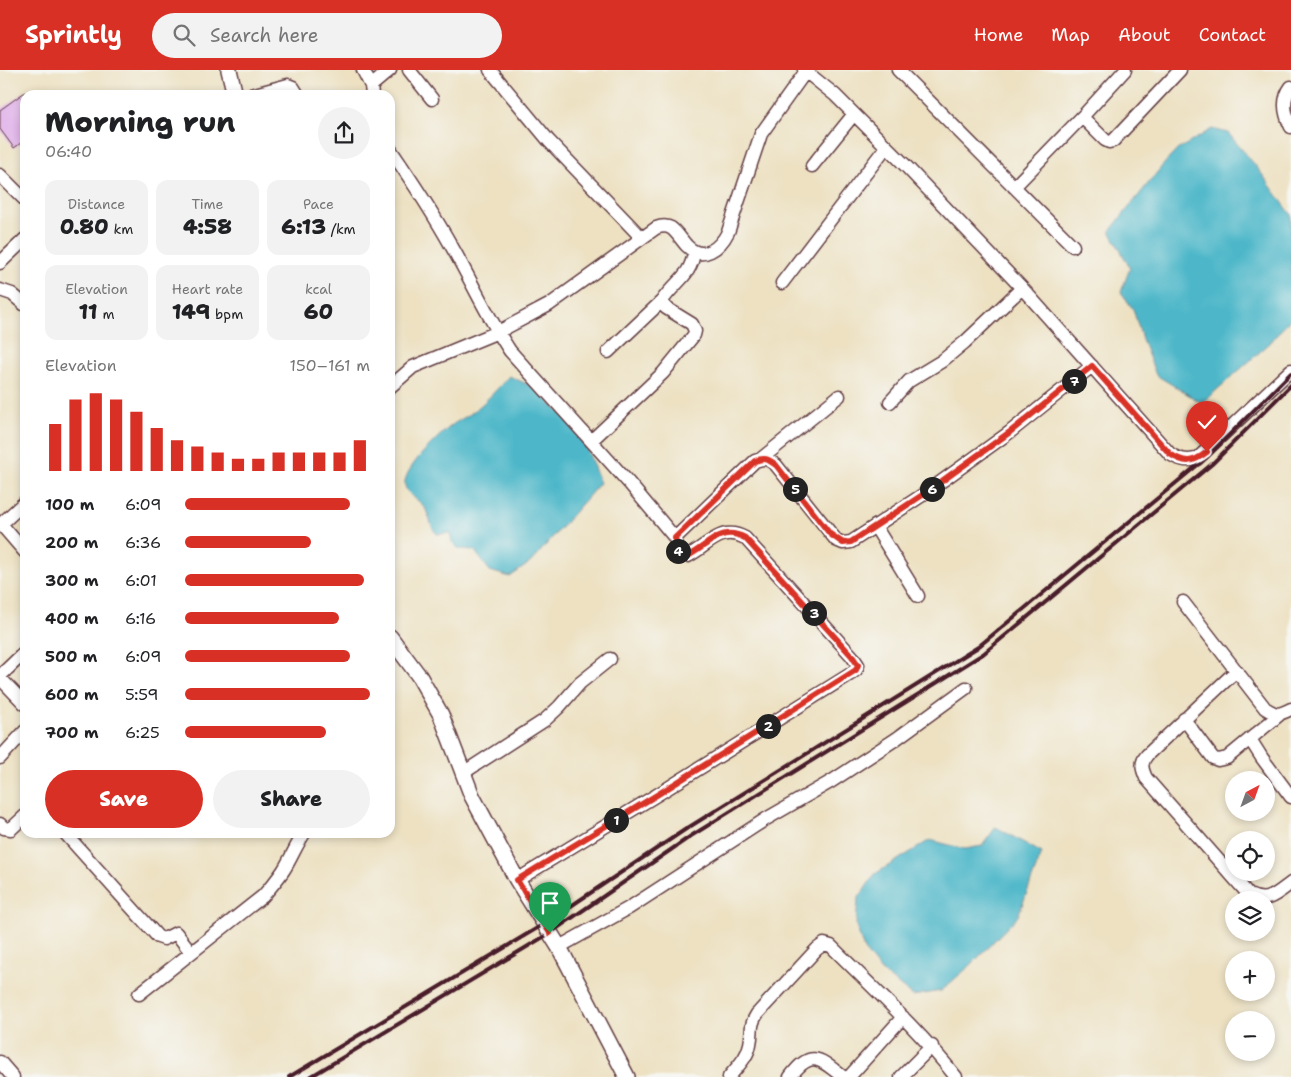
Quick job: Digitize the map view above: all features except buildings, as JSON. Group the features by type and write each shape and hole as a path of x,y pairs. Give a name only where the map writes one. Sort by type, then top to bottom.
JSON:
{"street":[{"path":"229,70 234,90"},
{"path":"362,70 371,90 390,70"},
{"path":"409,70 432,100"},
{"path":"490,70 549,141 641,237"},
{"path":"395,383 413,367 498,332 549,305 656,228 663,226 671,228 694,252 703,254 710,252 723,240 761,134 805,70 828,89 886,146 1022,288 1170,454 1178,459 1186,461 1197,459 1207,452 1291,370"},
{"path":"898,70 1073,246"},
{"path":"1014,187 1125,70"},
{"path":"1082,117 1105,140 1113,141 1180,70"},
{"path":"270,90 288,85 295,90"},
{"path":"1291,86 1286,94 1285,102 1285,110 1291,126"},
{"path":"812,166 854,114"},
{"path":"782,283 886,146"},
{"path":"395,156 418,190 452,247 510,352 629,483 675,538 678,552 688,556 719,536 728,533 737,534 745,538 852,656 858,665 856,670 517,880"},
{"path":"0,175 20,195"},
{"path":"0,263 20,244"},
{"path":"608,352 685,277 690,268 694,252"},
{"path":"890,402 909,381 942,361 965,342 1022,288"},
{"path":"0,290 12,294 20,301"},
{"path":"591,440 656,380 694,335 696,331 692,324 666,308 662,301"},
{"path":"762,458 768,459 776,465 836,540 843,543 851,542 924,494 1010,432 1092,366"},
{"path":"675,538 755,461 762,458 839,396"},
{"path":"20,506 0,524 20,546"},
{"path":"875,526 918,596"},
{"path":"1183,602 1265,708 1272,713 1285,712"},
{"path":"395,644 419,676 441,715 472,796 517,880 559,947 627,1077"},
{"path":"20,657 0,677 20,699"},
{"path":"463,773 544,720 559,708 580,683 610,659"},
{"path":"1236,671 1143,759 1142,770 1146,778 1249,895 1257,899 1265,899 1275,895 1291,883"},
{"path":"559,947 629,908 766,819 832,780 896,739 966,688"},
{"path":"1184,719 1213,758 1218,760 1227,758 1285,712"},
{"path":"0,758 20,736"},
{"path":"1250,739 1291,797"},
{"path":"0,824 4,828 11,829 20,821"},
{"path":"69,838 158,937 164,939 176,933 191,952"},
{"path":"139,994 263,896 275,883 301,838"},
{"path":"729,1077 747,1054 750,1045 752,1022 757,1014 817,948 824,944 831,946 903,1016 932,1046 956,1077"},
{"path":"849,1077 903,1016"},
{"path":"901,1077 932,1046"},
{"path":"790,1077 802,1062 808,1059 815,1059 823,1061 843,1077"},
{"path":"0,1062 13,1077"}],"water":[{"path":"1212,129 1228,133 1256,166 1291,214 1291,318 1270,343 1202,403 1156,375 1133,309 1121,292 1130,268 1110,231 1177,150"},
{"path":"509,376 532,386 564,416 585,444 600,483 531,562 510,577 490,571 474,550 459,549 452,542 450,533 437,534 424,507 409,493 405,485 407,474 426,449 455,423 479,407"},
{"path":"996,827 1042,853 1018,916 972,964 941,991 913,996 881,971 864,950 856,925 858,899 875,874 930,840 965,849 982,846"}],"railway":[{"path":"289,1077 544,924 686,829 978,647 1206,458 1291,373"},
{"path":"310,1077 550,933 691,836 983,654 1212,464 1291,385"}],"route":[{"path":"550,933 517,880 856,670 858,665 852,656 745,538 737,534 728,533 719,536 688,556 678,552 675,538 755,461 762,458 768,459 776,465 830,534 836,540 843,543 851,542 924,494 1010,432 1092,366 1170,454 1186,461 1197,459 1207,452"}]}
